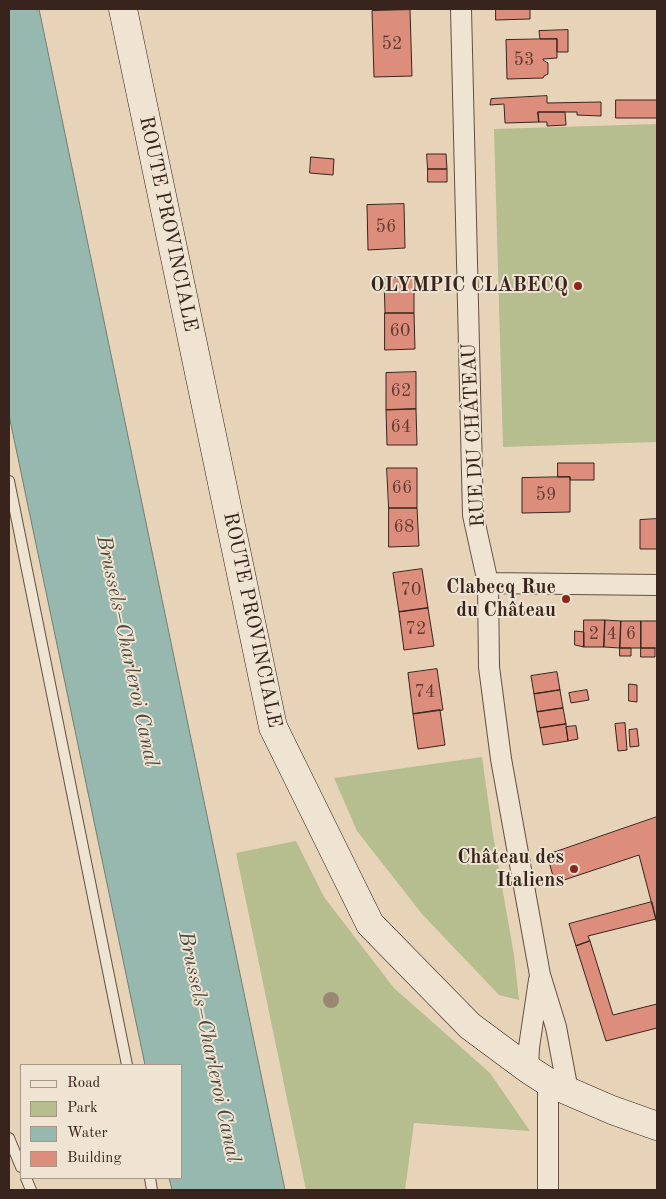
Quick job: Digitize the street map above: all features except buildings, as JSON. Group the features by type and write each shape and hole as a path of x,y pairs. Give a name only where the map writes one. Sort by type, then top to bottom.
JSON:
{"main road":[{"name":"ROUTE PROVINCIALE","path":"123,9 273,727 370,924 470,1026 548,1081 612,1110 657,1126"}],"street":[{"name":"RUE DU CHÂTEAU","path":"461,9 474,515 488,583 489,667 501,759 540,975 556,1027 548,1081 548,1190"},
{"path":"488,583 657,585"},
{"name":"RUE DU CHÂTEAU","path":"540,975 529,1047 548,1081"}],"lane":[{"path":"9,482 127,1064"},
{"path":"9,1138 20,1166"}],"green space":[{"name":"OLYMPIC CLABECQ","path":"657,124 657,442 503,447 494,129"},
{"path":"482,757 493,835 514,955 519,1000 499,995 422,914 357,831 334,778"},
{"path":"296,841 324,897 394,988 490,1073 530,1131 414,1123 405,1190 306,1190 236,853"}],"water":[{"name":"Brussels–Charleroi Canal","path":"9,9 39,9 285,1190 172,1190 169,1179 182,1179 182,1064 145,1064 9,415"}],"place":[{"name":"OLYMPIC CLABECQ","path":"578,286"},
{"name":"Clabecq Rue du Château","path":"566,599"},
{"name":"Château des Italiens","path":"574,869"}]}
